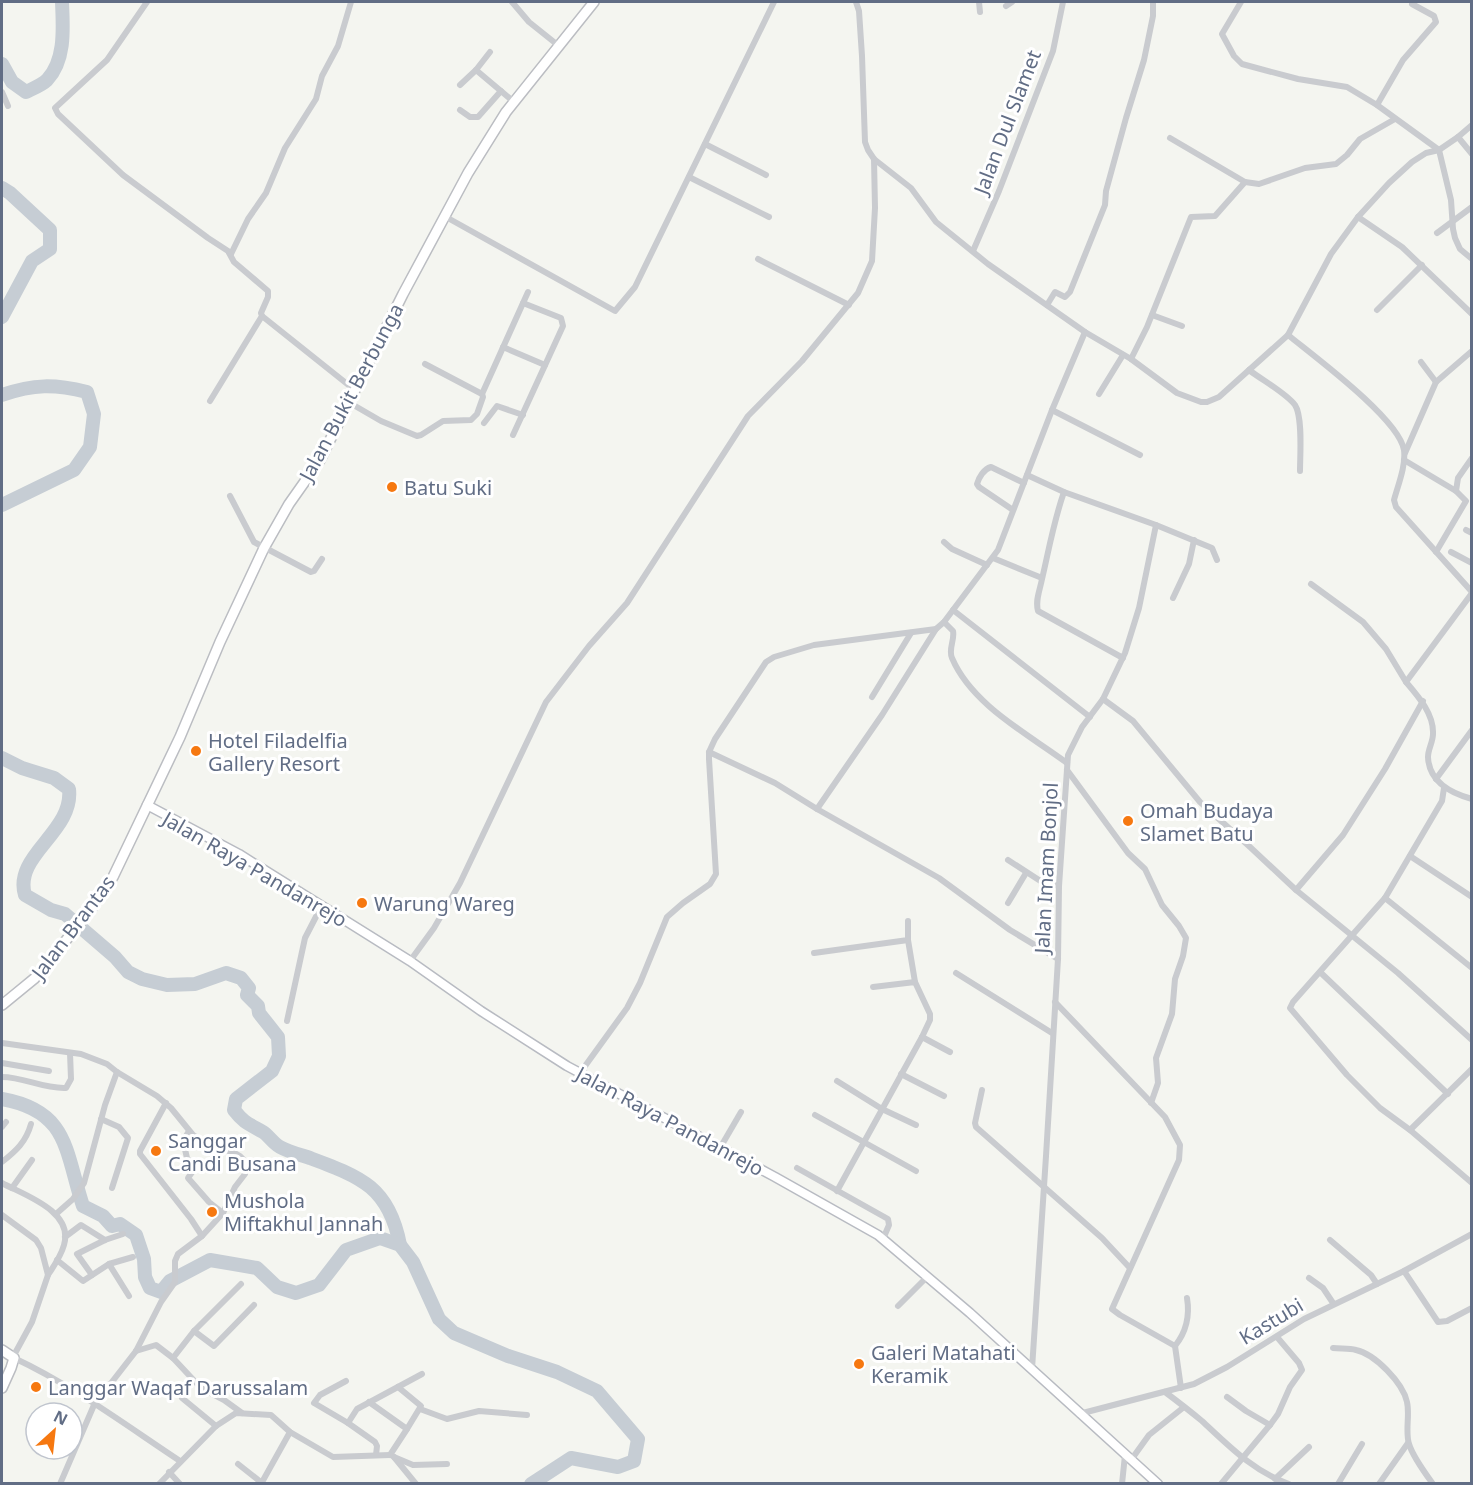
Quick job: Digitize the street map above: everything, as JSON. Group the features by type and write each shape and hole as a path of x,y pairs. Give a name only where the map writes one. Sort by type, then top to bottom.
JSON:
{"main road":[{"name":"Jalan Bukit Berbunga","path":"147,806 264,548 289,504 320,460 403,294 468,173 514,102 594,2"},
{"name":"Jalan Raya Pandanrejo","path":"147,806 239,854 410,961 481,1011 564,1064 883,1239 970,1313 1158,1484"},
{"name":"Jalan Brantas","path":"2,1005 35,978 90,911 112,877 147,806"},
{"path":"2,1350 13,1358 2,1388"}],"street":[{"path":"147,2 107,60 55,108 56,112 123,175 231,254 234,262 268,291 262,316 210,401"},
{"path":"231,254 248,219 266,193 285,148 316,99 324,71 338,45 351,2"},
{"path":"512,2 529,22 559,46"},
{"path":"446,217 615,312 635,287 774,2"},
{"path":"856,2 859,11 866,142 874,159 911,188 936,222 988,264 1049,301 1085,332 1123,355 1133,355 1177,393 1201,402 1219,397 1288,335 1331,254 1389,183 1412,162 1426,153 1439,150 1472,125"},
{"path":"979,2 980,12"},
{"path":"1006,6 1012,2"},
{"name":"Jalan Dul Slamet","path":"973,251 999,191 1053,51 1063,2"},
{"path":"1049,301 1055,292 1066,297 1070,292 1105,205 1106,191 1144,60 1153,16 1153,2"},
{"path":"1241,2 1222,34 1234,56 1242,64 1298,79 1343,86 1377,105 1439,150 1451,200 1452,220 1458,246 1472,259"},
{"path":"1377,105 1403,60 1436,22 1434,16 1412,4"},
{"path":"460,85 477,70 490,52"},
{"path":"477,70 514,102"},
{"path":"460,110 470,117 478,117 501,91"},
{"path":"2,92 8,106"},
{"path":"1170,138 1245,182 1259,184 1305,168 1336,164 1360,139 1395,119"},
{"path":"1458,137 1472,154"},
{"path":"705,144 766,175"},
{"path":"410,961 430,934 460,884 551,694 627,603 748,416 802,362 858,293 872,261 875,208 874,159"},
{"path":"689,177 769,217"},
{"path":"1133,355 1152,315 1190,219 1193,216 1211,218 1215,216 1245,182"},
{"path":"1437,233 1472,207"},
{"path":"1359,217 1402,247 1472,314"},
{"path":"758,259 849,305"},
{"path":"1377,310 1422,265"},
{"path":"350,403 381,421 417,436 443,421 471,420 477,414 483,401 482,394 528,292"},
{"path":"513,435 563,326 561,318 523,303"},
{"path":"1152,315 1182,326"},
{"path":"262,316 356,391"},
{"path":"817,809 882,715 936,629 944,622 993,558 1085,332"},
{"path":"1288,335 1392,427 1402,442 1404,457 1456,491 1466,502 1436,552"},
{"path":"503,347 545,365"},
{"path":"1406,682 1472,593 1395,504 1394,500 1404,457 1436,382 1472,351"},
{"path":"1099,394 1123,355"},
{"path":"1420,362 1436,382"},
{"path":"425,364 482,394"},
{"path":"1249,370 1296,406 1300,471"},
{"path":"484,423 497,406 523,415"},
{"path":"1052,410 1140,455"},
{"path":"1456,491 1458,478 1472,458"},
{"path":"1013,510 979,487 978,480 986,470 992,467 1024,483"},
{"path":"1027,475 1064,492 1212,548 1217,560"},
{"path":"1064,492 1055,519 1037,607 1042,615 1122,658"},
{"path":"230,496 252,540 311,572 322,559"},
{"name":"Jalan Imam Bonjol","path":"1032,1369 1058,959 1059,886 1067,766 1071,748 1103,699 1122,658 1139,608 1155,525"},
{"path":"1173,598 1189,564 1194,540"},
{"path":"944,542 952,549 987,565"},
{"path":"1451,552 1472,563"},
{"path":"993,558 1042,578"},
{"path":"1311,584 1364,622 1386,649 1406,682 1423,701 1433,733 1428,755 1430,769 1444,788 1472,799"},
{"path":"953,610 1090,717"},
{"path":"944,622 953,631 951,656 975,692 1011,724 1067,766 1128,853 1145,868 1162,905 1186,938 1175,979 1172,1014 1156,1058 1158,1083 1151,1103"},
{"path":"580,1073 627,1008 640,983 667,917 682,903 710,884 716,874 709,787 710,752 718,734 766,662 774,657 814,645 936,629"},
{"path":"872,696 911,633"},
{"path":"1103,699 1133,721 1200,802 1296,890 1352,934 1472,1040"},
{"path":"1296,890 1343,835 1385,769 1423,701"},
{"path":"1436,779 1472,730"},
{"path":"710,752 775,783 939,878 1010,930 1058,959"},
{"path":"1444,788 1442,801 1385,898 1293,1002 1290,1010 1347,1075 1380,1108 1410,1130 1472,1183"},
{"path":"1410,856 1472,897"},
{"path":"1008,860 1042,882 1059,886"},
{"path":"1008,903 1026,873"},
{"path":"1385,898 1472,968"},
{"path":"287,1021 305,938 321,907"},
{"path":"837,1191 922,1037 930,1016 915,982 908,940 908,921"},
{"path":"814,953 908,940"},
{"path":"1320,972 1448,1094"},
{"path":"956,973 1052,1033"},
{"path":"873,987 915,982"},
{"path":"1055,1002 1169,1123 1179,1146 1180,1155 1112,1309 1175,1346"},
{"path":"922,1037 950,1052"},
{"path":"2,1043 81,1054 113,1067 117,1072 149,1089 166,1103 189,1131 209,1145 233,1152 245,1161 247,1166 245,1174 235,1187 223,1213 202,1236 183,1249 176,1261 175,1282 155,1311 136,1351 94,1405 60,1484"},
{"path":"2,1077 55,1089 66,1088 71,1079 70,1053"},
{"path":"2,1063 49,1071"},
{"path":"1410,1130 1472,1069"},
{"path":"56,1214 73,1199 84,1183 101,1119 117,1072"},
{"path":"901,1074 945,1096"},
{"path":"837,1082 882,1109 915,1125"},
{"path":"982,1090 976,1127 1102,1238 1129,1267"},
{"path":"166,1103 140,1154 188,1214 202,1236"},
{"path":"720,1148 741,1112"},
{"path":"815,1115 916,1171"},
{"path":"101,1119 119,1127 129,1138 112,1188"},
{"path":"2,1162 21,1146 31,1124"},
{"path":"189,1131 183,1141 187,1158 195,1168 189,1178 209,1202 223,1213"},
{"path":"12,1188 32,1160"},
{"path":"797,1168 888,1219 890,1223 883,1239"},
{"path":"2,1183 56,1214 62,1224 65,1237 64,1246 48,1275 32,1322 13,1358 38,1370 180,1461"},
{"path":"2,1215 36,1240 41,1248 48,1275"},
{"path":"65,1237 81,1225 105,1240"},
{"path":"77,1254 123,1234"},
{"name":"Kastubi","path":"1079,1414 1181,1388 1227,1367 1333,1303 1404,1271 1472,1234"},
{"path":"1330,1240 1371,1275 1377,1284"},
{"path":"64,1246 77,1254 92,1275"},
{"path":"57,1260 81,1281 109,1263 133,1257"},
{"path":"109,1263 129,1296"},
{"path":"1404,1271 1438,1322 1447,1321 1472,1308"},
{"path":"898,1306 927,1277"},
{"path":"1309,1278 1323,1288 1333,1303"},
{"path":"172,1358 194,1331 241,1284"},
{"path":"1181,1388 1175,1346 1187,1323 1186,1298"},
{"path":"194,1331 214,1346 254,1305"},
{"path":"1221,1484 1278,1414 1290,1387 1302,1370 1277,1336"},
{"path":"136,1351 156,1345 201,1388 219,1396 242,1413"},
{"path":"1333,1348 1365,1353 1383,1367 1403,1390 1407,1401 1408,1443 1379,1484"},
{"path":"348,1423 357,1409 422,1374"},
{"path":"346,1382 320,1395 314,1403 375,1442 376,1455"},
{"path":"392,1456 420,1409 420,1404 398,1387"},
{"path":"1165,1392 1242,1458 1273,1478 1289,1484"},
{"path":"1227,1397 1270,1425"},
{"path":"182,1398 216,1426"},
{"path":"369,1402 407,1429"},
{"path":"1122,1484 1128,1458 1149,1435 1184,1407"},
{"path":"420,1409 447,1419 479,1411 527,1415"},
{"path":"159,1484 216,1426 232,1415 242,1413 271,1415 290,1432 333,1457 351,1458 376,1455 392,1456 413,1465 447,1464"},
{"path":"238,1464 261,1483 290,1432"},
{"path":"1408,1443 1432,1483"},
{"path":"1338,1484 1362,1444"},
{"path":"1266,1484 1309,1447"},
{"path":"392,1456 416,1484"},
{"path":"168,1473 180,1484"}],"waterway":[{"path":"2,64 12,82 26,92 47,80 58,63 62,43 62,2"},
{"path":"2,188 50,230 50,249 32,261 2,317"},
{"path":"2,395 34,387 75,389 87,392 94,414 90,447 74,470 2,505"},
{"path":"2,758 22,768 54,778 69,789 68,804 63,818 28,868 24,881 25,895 51,910 65,914 115,957 128,972 142,979 167,985 195,984 226,973 241,978 249,988 247,995 258,1006 259,1013 278,1037 279,1056 272,1071 236,1099 234,1110 244,1121 263,1132 280,1147 344,1171 370,1187 388,1210 400,1245"},
{"path":"2,1099 24,1105 40,1113 52,1124 61,1136 67,1151 83,1206 103,1216 112,1226 120,1224 136,1235 144,1259 145,1277 150,1288 161,1292 170,1281 210,1260 257,1268 277,1287 296,1293 319,1285 346,1250 380,1238 400,1245 413,1262 439,1319 454,1333 508,1356 557,1372 597,1391 638,1439 634,1461 618,1467 571,1458 531,1484"}],"place":[{"name":"Batu Suki","path":"392,487"},
{"name":"Hotel Filadelfia Gallery Resort","path":"196,751"},
{"name":"Omah Budaya Slamet Batu","path":"1128,821"},
{"name":"Warung Wareg","path":"362,903"},
{"name":"Sanggar Candi Busana","path":"156,1151"},
{"name":"Mushola Miftakhul Jannah","path":"212,1212"},
{"name":"Galeri Matahati Keramik","path":"859,1364"},
{"name":"Langgar Waqaf Darussalam","path":"36,1387"}]}
